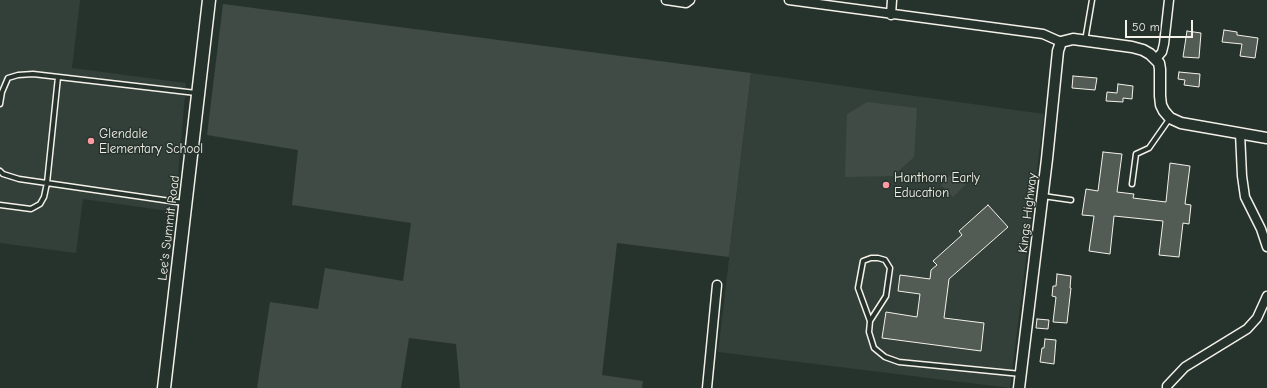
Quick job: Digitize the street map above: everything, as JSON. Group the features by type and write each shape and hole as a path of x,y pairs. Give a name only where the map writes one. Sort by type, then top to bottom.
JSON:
{"main road":[{"name":"Lee's Summit Road","path":"164,388 187,203 209,0"}],"street":[{"path":"666,0 686,3 690,0"},
{"path":"789,0 891,15 1043,34 1061,42 1073,39 1138,48 1156,59 1160,69 1161,105 1170,118 1181,123 1267,138"},
{"path":"891,15 892,0"},
{"path":"1156,59 1162,52 1164,44 1169,0"},
{"name":"Kings Highway","path":"1019,388 1043,196 1058,52 1061,42"},
{"path":"1240,133 1242,176 1245,197 1261,229 1267,247"},
{"path":"707,388 717,285"},
{"path":"1167,388 1167,386 1186,367 1247,329 1257,318 1267,296"}],"lane":[{"path":"1085,41 1092,0"},
{"path":"0,104 2,92 8,78 18,75 33,74 199,93"},
{"path":"0,205 31,209 40,204 44,197 47,183 58,77"},
{"path":"1132,184 1136,154 1149,148 1170,118"},
{"path":"0,171 3,174 19,179 187,203"},
{"path":"1043,196 1071,200"},
{"path":"870,321 880,308 886,296 890,268 885,260 878,258 871,258 863,261 858,288 870,321 869,332 874,348 885,357 899,362 1021,374"}],"shaded area":[{"name":"Glendale Elementary School","path":"0,0 80,0 72,68 186,83 175,212 83,199 76,253 0,243"},
{"path":"223,4 751,73 729,257 617,243 602,375 643,381 642,388 460,388 456,344 409,338 401,388 257,388 270,302 318,309 325,268 403,281 411,223 292,205 298,150 207,135"},
{"name":"Hanthorn Early Education","path":"751,73 1044,114 1010,388 718,352"},
{"path":"867,102 917,108 914,157 893,176 845,177 847,114"},
{"path":"954,172 966,184 953,197 941,185"}],"building":[{"path":"1224,30 1237,32 1237,35 1258,38 1255,58 1240,56 1242,44 1222,42"},
{"path":"1187,31 1201,33 1199,58 1183,57"},
{"path":"1179,72 1200,74 1199,87 1184,85 1185,80 1178,79"},
{"path":"1073,76 1097,78 1095,90 1072,88"},
{"path":"1118,84 1133,86 1132,99 1123,98 1123,102 1106,101 1107,92 1117,93"},
{"path":"1103,152 1122,154 1117,192 1134,194 1133,198 1166,202 1170,163 1190,166 1185,204 1191,205 1189,224 1183,223 1179,257 1159,255 1163,221 1114,216 1110,254 1089,251 1094,216 1082,215 1086,189 1098,191"},
{"path":"988,205 1008,227 949,279 944,318 984,323 981,351 882,338 886,312 917,317 920,294 898,291 900,275 930,279 931,270 937,265 933,261 962,235 959,231"},
{"path":"1057,274 1071,276 1067,323 1053,322 1056,297 1052,296 1053,286 1056,286"},
{"path":"1037,319 1049,320 1048,329 1036,328"},
{"path":"1045,339 1056,340 1054,364 1040,362"}],"place":[{"name":"Glendale Elementary School","path":"91,141"},
{"name":"Hanthorn Early Education","path":"886,185"}]}
